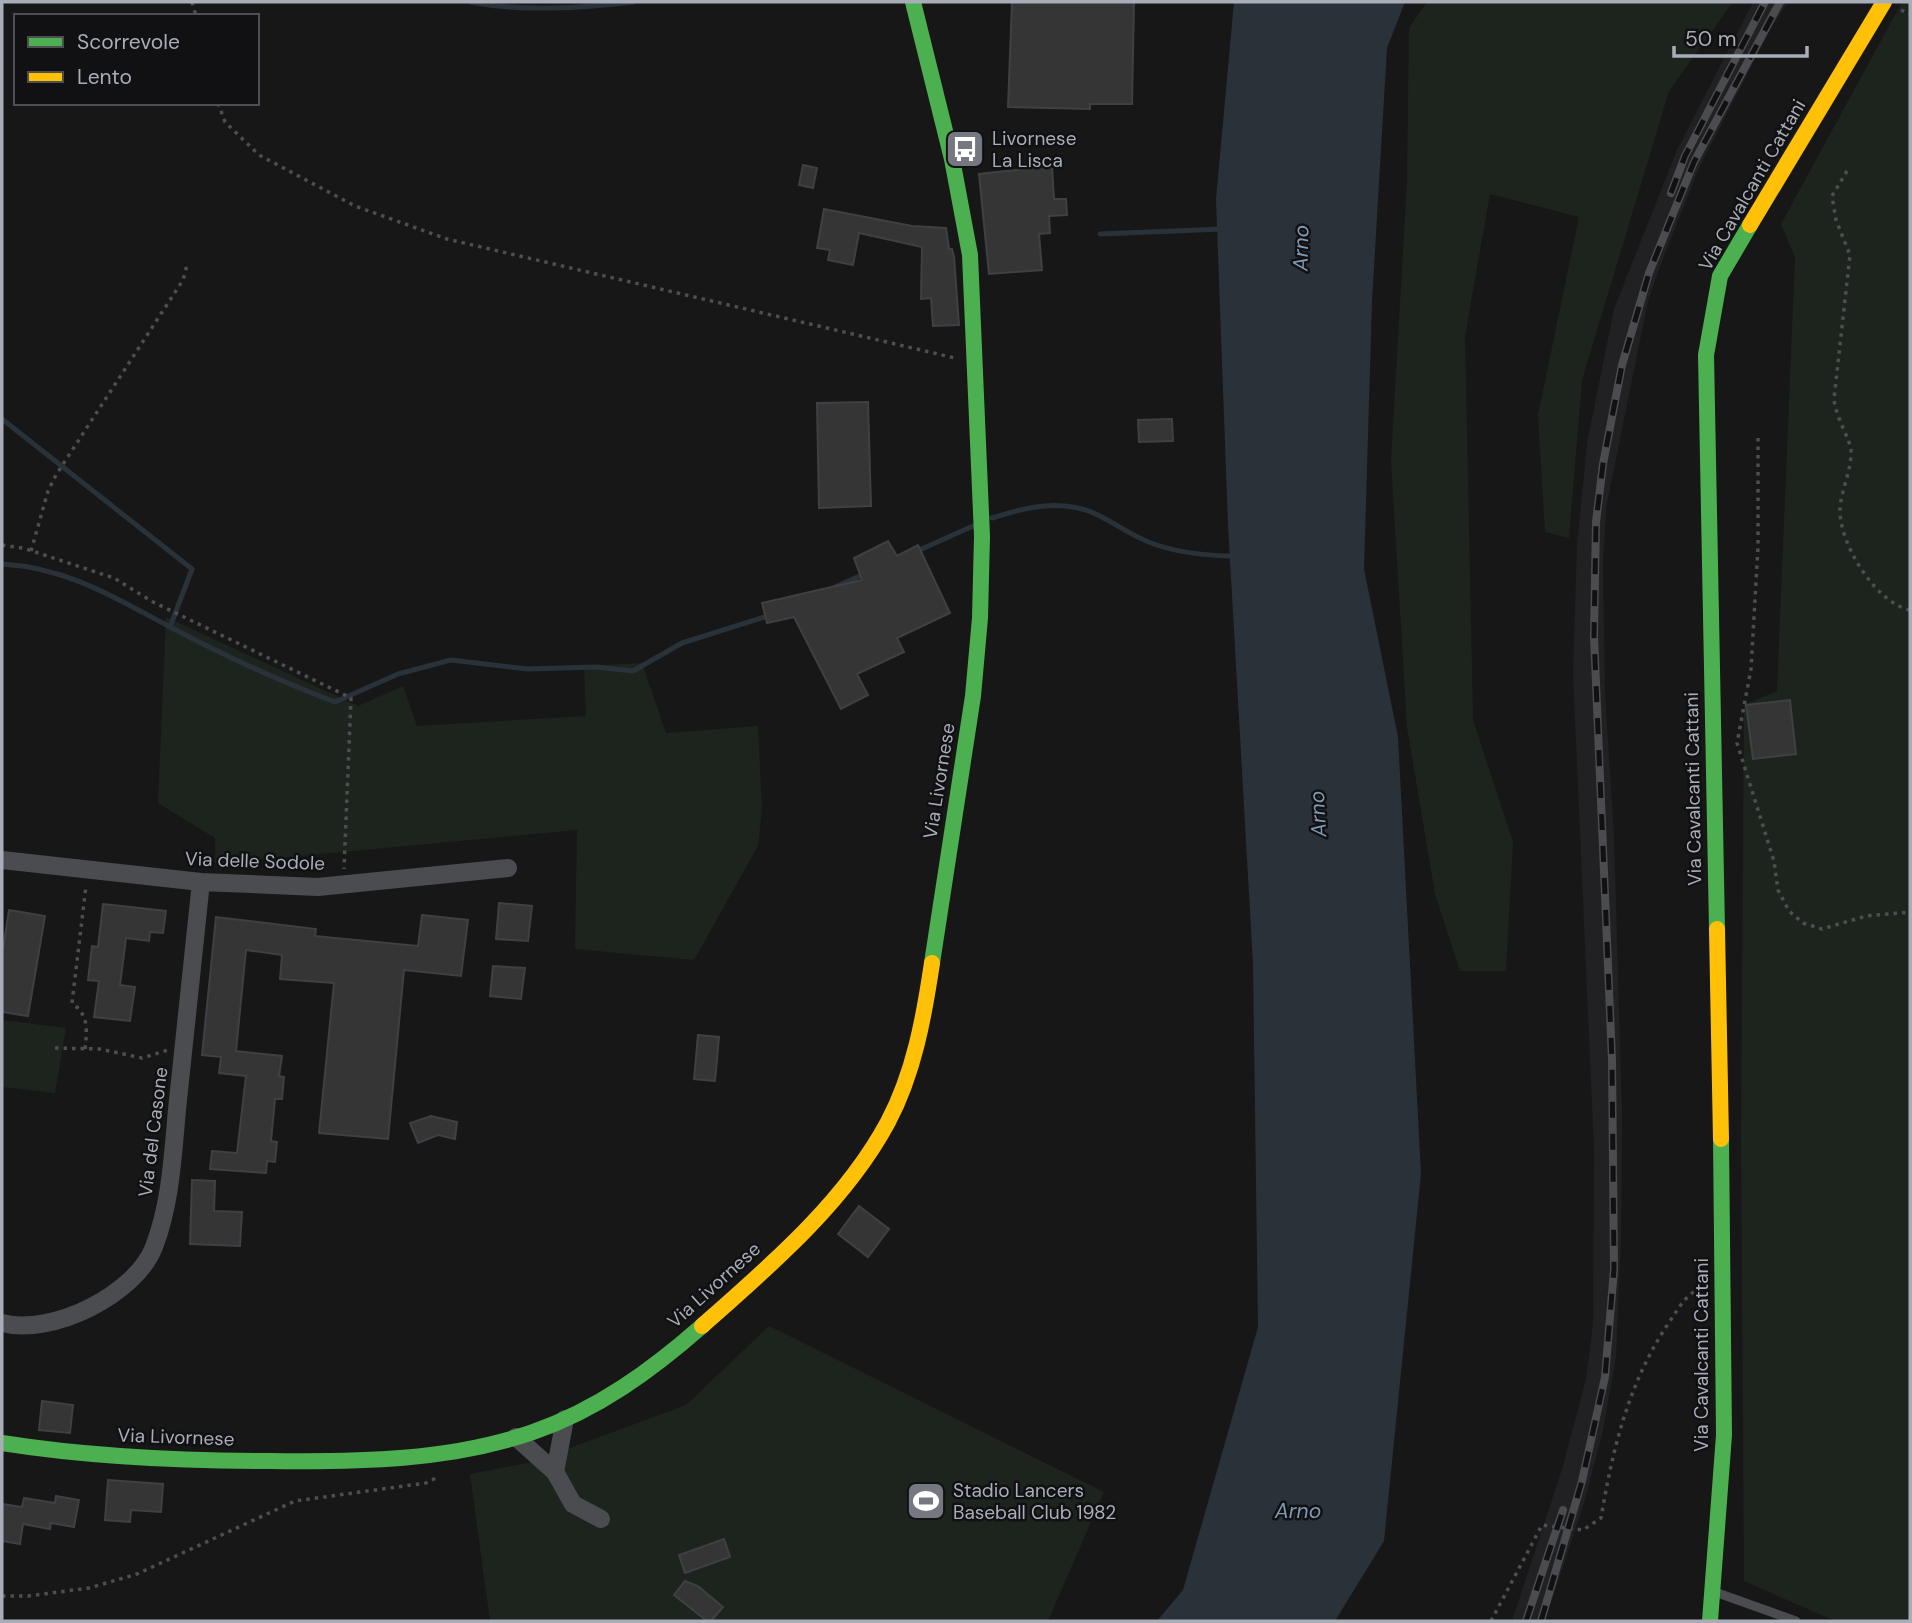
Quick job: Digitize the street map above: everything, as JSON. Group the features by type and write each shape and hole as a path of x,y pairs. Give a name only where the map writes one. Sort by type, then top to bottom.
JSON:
{"main road":[{"name":"Via Livornese","path":"2,1443 168,1461 309,1462 405,1455 516,1437 565,1419 613,1393 654,1364 731,1300 795,1239 861,1166 892,1116 903,1090 928,982 965,759 978,653 982,577 975,300 969,248 914,2"},
{"name":"Via Cavalcanti Cattani","path":"1710,1621 1724,1435 1705,414 1707,344 1720,276 1884,2"}],"street":[{"name":"Via delle Sodole","path":"2,860 201,882 318,887 508,868"},
{"name":"Via del Casone","path":"2,1323 48,1323 97,1305 128,1282 153,1249 169,1193 201,882"},
{"path":"555,1472 565,1419"},
{"path":"516,1437 555,1472 573,1504 601,1519"}],"lane":[{"path":"1712,1591 1796,1621"}],"path":[{"path":"219,105 225,122 259,155 355,206 447,239 976,363"},
{"path":"1847,171 1832,197 1836,220 1850,255 1834,399 1836,417 1851,449 1840,510 1843,527 1858,565 1895,607 1910,610"},
{"path":"31,551 48,491 56,475 183,280 187,265"},
{"path":"1758,438 1758,547 1751,669 1737,743 1774,861 1777,890 1789,911 1803,923 1822,929 1866,915 1910,912"},
{"path":"2,545 31,551 114,578 153,602 351,698 343,885"},
{"path":"85,1049 87,1025 82,1010 72,1003 88,870"},
{"path":"55,1048 100,1049 142,1058 184,1047"},
{"path":"1491,1621 1542,1525 1583,1530 1601,1518 1623,1416 1647,1355 1689,1293 1723,1279"},
{"path":"2,1596 28,1596 89,1588 137,1574 295,1501 426,1483 439,1476"}],"shaded area":[{"path":"1427,2 1733,2 1669,91 1582,380 1569,538 1545,532 1538,415 1579,217 1490,194 1465,336 1473,720 1513,842 1506,971 1460,971 1435,894 1407,727 1391,461 1407,181 1409,28"},
{"path":"1753,2 1788,2 1771,28 1699,168 1663,258 1648,301 1606,508 1603,565 1605,694 1614,835 1622,1113 1616,1357 1603,1430 1585,1500 1545,1621 1512,1621 1563,1466 1586,1379 1593,1324 1594,1150 1573,674 1577,545 1587,443 1614,309 1677,150"},
{"path":"1902,2 1910,2 1910,1621 1835,1621 1744,1581 1741,1140 1744,705 1777,691 1795,257 1781,224"},
{"path":"166,617 358,706 403,686 417,726 586,716 584,666 642,663 666,733 758,726 762,808 758,846 694,960 575,949 577,830 215,864 215,838 158,803"},
{"path":"2,1020 66,1028 55,1093 2,1087"},
{"path":"769,1326 1104,1492 1048,1621 490,1621 470,1474 532,1462 686,1405"}],"water":[{"name":"Arno","path":"1234,2 1405,2 1387,48 1372,301 1364,569 1398,737 1421,1174 1384,1541 1335,1621 1157,1621 1183,1590 1258,1327 1253,964 1228,525 1216,199"}],"building":[{"path":"1012,2 1134,2 1132,104 1090,104 1090,109 1008,107"},
{"path":"803,165 817,168 813,188 799,185"},
{"path":"1052,166 1054,199 1066,199 1067,215 1049,216 1050,233 1039,234 1042,270 989,274 979,174"},
{"path":"824,209 912,226 946,228 949,249 952,249 954,257 959,325 933,326 931,298 921,299 922,247 859,233 853,265 828,260 830,250 817,248"},
{"path":"868,402 871,506 819,508 817,403"},
{"path":"1172,419 1173,441 1139,442 1138,420"},
{"path":"888,541 897,556 918,545 950,613 897,638 904,652 857,674 868,695 841,709 794,617 767,623 762,603 862,580 854,558"},
{"path":"1790,700 1796,754 1753,759 1746,705"},
{"path":"499,903 532,906 528,941 496,939"},
{"path":"103,904 166,911 163,933 150,932 149,941 126,938 120,985 135,987 130,1021 94,1017 99,981 88,980 92,946 98,947"},
{"path":"9,910 45,916 28,1016 2,1012 2,955"},
{"path":"422,915 468,920 461,976 404,970 388,1139 319,1133 334,983 280,979 282,955 246,950 236,1051 282,1056 279,1076 284,1077 282,1099 275,1099 271,1141 277,1142 275,1162 267,1161 266,1173 210,1169 212,1151 237,1153 246,1076 219,1073 221,1057 202,1055 216,917 316,929 315,936 418,946"},
{"path":"493,966 525,968 521,999 490,996"},
{"path":"698,1035 719,1037 715,1081 694,1079"},
{"path":"431,1116 457,1122 455,1139 438,1135 418,1143 410,1123"},
{"path":"192,1180 215,1181 214,1211 242,1212 240,1246 190,1244"},
{"path":"859,1206 889,1229 868,1257 838,1234"},
{"path":"42,1401 73,1405 70,1433 39,1430"},
{"path":"108,1480 163,1484 161,1512 131,1510 130,1522 105,1520"},
{"path":"56,1496 79,1500 74,1527 51,1523 50,1529 23,1524 20,1544 2,1541 2,1504 22,1507 24,1498 55,1503"},
{"path":"724,1539 730,1557 685,1573 679,1555"},
{"path":"685,1581 698,1586 723,1607 711,1621 707,1621 674,1595"}],"waterway":[{"path":"470,2 552,8 634,2"},
{"path":"1100,234 1223,229"},
{"path":"2,419 192,569 170,627"},
{"path":"992,518 1045,506 1071,507 1098,515 1137,537 1161,546 1193,553 1236,556"},
{"path":"915,552 973,526"},
{"path":"2,564 48,571 90,586 231,657 335,702 398,674 451,660 528,669 596,667 633,671 682,643 771,615"},
{"path":"835,587 864,574"}],"railway":[{"path":"1671,193 1685,156 1765,2"},
{"path":"1541,1621 1582,1481 1605,1377 1614,1269 1612,1060 1594,636 1596,522 1603,464 1622,365 1649,273 1694,162 1780,2"},
{"path":"1526,1621 1563,1510"}],"traffic: fast":[{"path":"913,2 952,159 970,255 982,536 980,618 973,696 932,963"},
{"path":"1717,929 1706,355 1720,276 1750,225"},
{"path":"1710,1621 1724,1435 1721,1139"},
{"path":"2,1443 102,1455 237,1461 370,1460 469,1449 533,1432 579,1412 623,1387 664,1358 702,1326"}],"traffic: slow":[{"path":"1750,225 1884,2"},
{"path":"1717,929 1721,1139"},
{"path":"702,1326 804,1232 828,1206 870,1151 888,1122 905,1084 921,1024 932,963"}],"place":[{"name":"Livornese La Lisca","path":"965,149"},
{"name":"Stadio Lancers Baseball Club 1982","path":"926,1501"}]}
